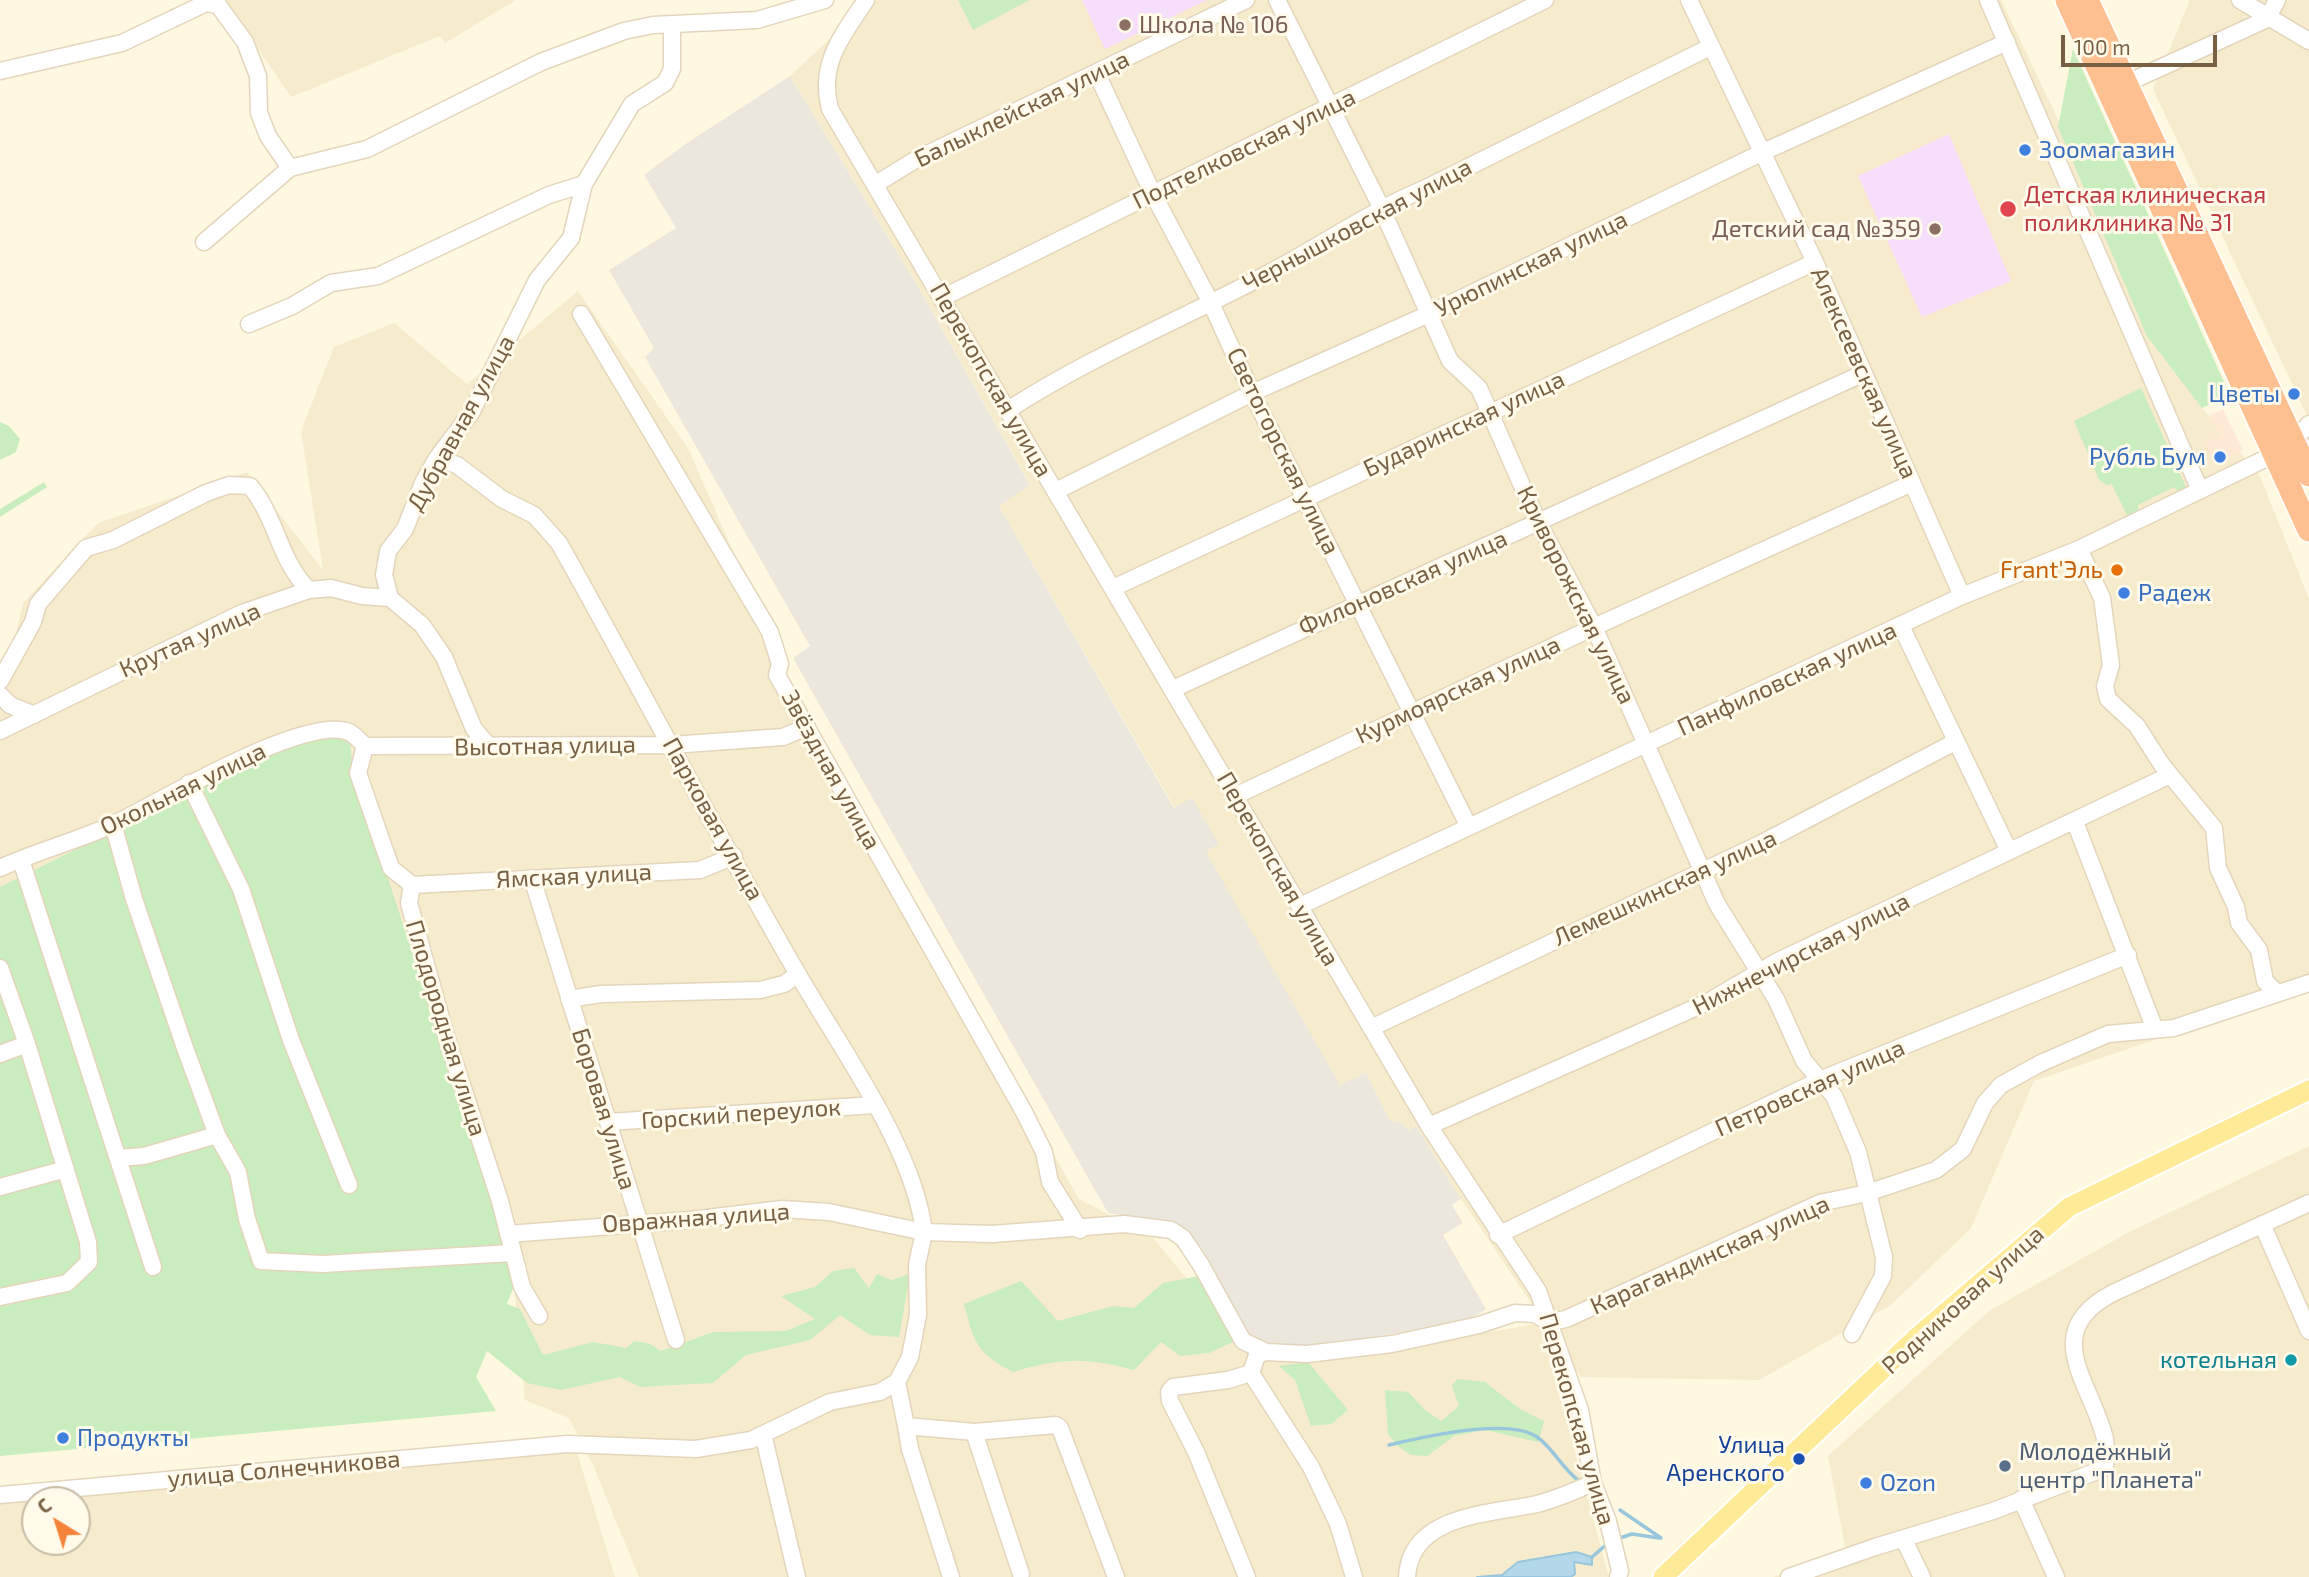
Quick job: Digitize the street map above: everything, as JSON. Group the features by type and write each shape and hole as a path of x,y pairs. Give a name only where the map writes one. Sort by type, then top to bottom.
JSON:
{"highway":[{"path":"2067,0 2284,448 2309,475"},
{"path":"2087,0 2127,83 2284,448 2309,530"}],"main road":[{"name":"Родниковая улица","path":"1663,1577 1917,1337 2069,1207 2309,1090"}],"street":[{"path":"204,242 290,168 367,149 553,58 624,32 653,25 757,20 825,0"},
{"name":"Перекопская улица","path":"866,0 833,54 825,88 830,109 1429,1126 1543,1301 1580,1410 1593,1483 1608,1521 1620,1571 1618,1577"},
{"name":"Балыклейская улица","path":"876,184 915,160 1246,0"},
{"name":"Криворожская улица","path":"1278,0 1381,206 1450,361 1479,388 1538,522 1594,626 1717,904 1776,999 1804,1061 1834,1096 1849,1129 1884,1257 1883,1276 1852,1334"},
{"name":"Подтелковская улица","path":"942,298 1545,0"},
{"name":"Алексеевская улица","path":"1689,0 1760,153 1815,262 1962,596"},
{"path":"1988,0 2199,488"},
{"path":"2240,0 2267,19 2309,41"},
{"path":"2127,83 2267,19 2277,0"},
{"path":"0,71 122,43 206,3 218,5 245,42 258,76 259,113 268,135 290,168"},
{"name":"Дубравная улица","path":"390,598 384,575 388,551 405,529 423,483 437,457 471,413 537,280 571,238 584,184 632,104 665,83 672,69 672,26"},
{"name":"Урюпинская улица","path":"1056,491 1252,393 1430,313 1760,153 2007,42"},
{"name":"Чернышковская улица","path":"1009,410 1210,301 1270,273 1381,206 1424,189 1710,47"},
{"name":"Светогорская улица","path":"1097,74 1153,194 1210,301 1252,393 1469,827"},
{"path":"249,324 292,306 331,283 378,276 549,195 584,184"},
{"name":"Бударинская улица","path":"1113,588 1815,262"},
{"name":"Звёздная улица","path":"581,314 763,619 778,655 777,674 1024,1112 1044,1152 1050,1182 1080,1230"},
{"name":"Филоновская улица","path":"1172,689 1864,373"},
{"path":"2284,448 2309,424"},
{"name":"Панфиловская улица","path":"1300,906 1962,596 2080,548 2284,448"},
{"name":"Парковая улица","path":"437,457 457,465 502,499 534,515 559,543 798,974 875,1105 907,1169 922,1211 924,1232"},
{"name":"Курмоярская улица","path":"1235,796 1594,626 1912,483"},
{"path":"0,681 33,622 38,604 86,548 113,540 206,493 229,485 250,486 264,503 286,562 309,590"},
{"path":"2080,548 2102,598 2111,665 2105,692 2108,699 2137,726 2170,775 2214,828 2218,868 2236,907 2239,923 2259,950 2265,981 2277,993"},
{"name":"Крутая улица","path":"0,731 243,613 309,590 331,589 362,596 390,598"},
{"path":"390,598 422,625 444,657 474,729 490,747"},
{"path":"1902,626 2009,851"},
{"path":"0,695 10,705 34,715"},
{"name":"Высотная улица","path":"365,746 672,745 783,737 807,727"},
{"name":"Окольная улица","path":"0,868 113,824 189,783 271,745 324,732 348,732 365,746"},
{"name":"Лемешкинская улица","path":"1371,1028 1703,868 1760,844 1955,742"},
{"name":"Плодородная улица","path":"365,746 358,773 391,868 412,885 409,903 446,1036 525,1295 540,1316"},
{"name":"Нижнечирская улица","path":"1429,1126 1708,1002 1758,973 2170,775"},
{"path":"189,783 241,889 291,1040 349,1185"},
{"path":"2075,822 2154,1027"},
{"path":"113,824 134,900 217,1135 238,1172 247,1219 261,1261 323,1264 512,1253"},
{"name":"Ямская улица","path":"412,885 700,870 734,856"},
{"path":"21,860 153,1267"},
{"name":"Боровая улица","path":"532,878 676,1340"},
{"name":"Петровская улица","path":"1498,1235 1822,1079 2128,955"},
{"path":"0,968 66,1169 88,1242 89,1262 67,1283 0,1297"},
{"path":"569,999 601,994 760,990 784,984 798,974"},
{"name":"Карагандинская улица","path":"1549,1322 1574,1316 1820,1203 1867,1193 1936,1170 1955,1157 1969,1141 1985,1103 2010,1078 2108,1034 2154,1027 2174,1028 2309,983"},
{"path":"0,1054 27,1044"},
{"name":"Горский переулок","path":"608,1122 875,1105"},
{"path":"118,1158 144,1156 217,1135"},
{"path":"0,1187 66,1169"},
{"path":"1789,1577 1808,1574 2105,1468 2105,1435 2072,1353 2081,1321 2102,1299 2309,1203"},
{"name":"Овражная улица","path":"508,1234 782,1209 829,1212 924,1232 992,1234 1080,1230 1124,1224 1171,1230 1183,1238 1201,1265 1243,1341 1266,1352"},
{"path":"2262,1224 2309,1331"},
{"path":"924,1232 916,1265 918,1315 910,1357 897,1382 910,1449 951,1577"},
{"path":"1515,1313 1525,1300 1530,1279"},
{"path":"1251,1373 1257,1355 1266,1352 1307,1354 1392,1344 1479,1325 1515,1313 1535,1314 1549,1322"},
{"path":"1247,1577 1196,1452 1170,1401 1169,1392 1182,1384 1228,1380 1251,1373"},
{"path":"1251,1373 1311,1467 1338,1524 1354,1577"},
{"name":"улица Солнечникова","path":"0,1495 567,1444 696,1449 751,1440 830,1402 880,1392 897,1382"},
{"path":"906,1426 974,1432 1056,1425 1060,1428 1116,1577"},
{"path":"974,1432 1021,1574"},
{"path":"763,1434 797,1577"},
{"path":"1407,1577 1411,1556 1447,1523 1538,1504 1593,1483"},
{"path":"2021,1499 2056,1577"},
{"path":"1904,1540 1922,1577"}],"shaded area":[{"path":"225,0 516,0 445,43 440,36 291,97"},
{"path":"871,0 2001,0 2163,339 2202,408 2259,474 2309,599 2309,987 2034,1081 1971,1228 1891,1305 1759,1380 1581,1377 1461,1199 1416,1126 1408,1131 1390,1122 1366,1073 1340,1086 1205,852 1219,844 1175,808 999,506 1030,484 917,285 790,76"},
{"name":"Школа № 106","path":"1082,0 1207,0 1105,49"},
{"path":"2190,0 2309,0 2309,420 2153,89"},
{"path":"790,76 917,285 1030,485 999,506 1174,808 1192,798 1219,844 1206,852 1340,1085 1366,1073 1390,1121 1403,1123 1408,1131 1416,1126 1461,1199 1452,1205 1463,1223 1443,1235 1486,1309 1469,1320 1323,1346 1262,1347 1251,1343 1168,1223 1108,1213 793,658 810,646 645,357 654,348 609,270 676,228 644,175 684,145"},
{"name":"Детский сад №359","path":"1949,134 2011,281 1922,317 1858,176"},
{"path":"578,291 688,448 796,697 1079,1199 1153,1238 1249,1354 1490,1332 1540,1323 1609,1577 639,1577 593,1465 569,1418 525,1400 514,1286 121,827 0,887 0,704 23,603 98,523 247,472 323,570 301,431 334,347 394,323 467,384"},
{"path":"2223,409 2243,450 2215,464 2205,443 2220,435 2210,415"},
{"path":"2309,1146 2309,1577 1773,1577 1846,1552 1828,1456 1989,1311 2129,1232"},
{"path":"572,1436 615,1577 0,1577 0,1489 21,1487 21,1556 91,1556 91,1486 32,1486"}],"green space":[{"path":"958,0 1030,0 973,30"},
{"path":"2073,49 2230,395 2202,408 2147,336 2058,127"},
{"path":"2141,388 2186,487 2178,491 2174,487 2138,505 2138,511 2128,517 2111,483 2108,486 2099,480 2074,421"},
{"path":"0,422 9,426 20,439 16,452 0,460"},
{"path":"44,482 47,487 0,517 0,509"},
{"path":"327,734 350,743 353,771 478,1154 514,1286 507,1304 520,1309 543,1355 593,1342 626,1348 634,1341 650,1344 661,1351 713,1332 786,1331 815,1319 781,1296 815,1287 833,1271 854,1268 869,1288 877,1274 891,1280 910,1274 899,1337 870,1335 840,1315 810,1340 746,1355 713,1383 640,1387 620,1377 561,1390 527,1383 487,1351 476,1377 496,1411 0,1456 0,887 121,827 248,758"},
{"path":"1199,1276 1235,1341 1209,1353 1180,1356 1161,1342 1134,1370 1101,1363 1073,1361 1013,1372 992,1359 979,1346 964,1304 1021,1281 1058,1321 1113,1306 1134,1308 1163,1283"},
{"path":"1308,1362 1348,1410 1331,1424 1311,1426 1295,1380 1279,1366"},
{"path":"1457,1379 1485,1382 1520,1409 1544,1421 1538,1442 1485,1430 1454,1436 1427,1456 1411,1455 1399,1447 1388,1434 1385,1390 1408,1392 1425,1410 1441,1421 1459,1406 1452,1386"}],"water":[{"path":"1576,1552 1592,1557 1592,1565 1574,1562 1575,1574 1571,1577 1477,1577 1502,1575 1518,1562"}],"waterway":[{"path":"1389,1445 1464,1430 1524,1431 1543,1442 1578,1480"},
{"path":"1620,1510 1661,1538"},
{"path":"1617,1539 1632,1534 1659,1538"},
{"path":"1592,1557 1607,1544"}],"place":[{"name":"Школа № 106","path":"1125,25"},
{"name":"Зоомагазин","path":"2025,150"},
{"name":"Детская клиническая поликлиника № 31","path":"2008,209"},
{"name":"Детский сад №359","path":"1935,229"},
{"name":"Цветы","path":"2294,394"},
{"name":"Рубль Бум","path":"2220,457"},
{"name":"Frant'Эль","path":"2117,570"},
{"name":"Радеж","path":"2124,593"},
{"name":"котельная","path":"2291,1360"},
{"name":"Продукты","path":"63,1438"},
{"name":"Улица Аренского","path":"1799,1459"},
{"name":"Молодёжный центр \"Планета\"","path":"2005,1466"},
{"name":"Ozon","path":"1866,1483"}]}
